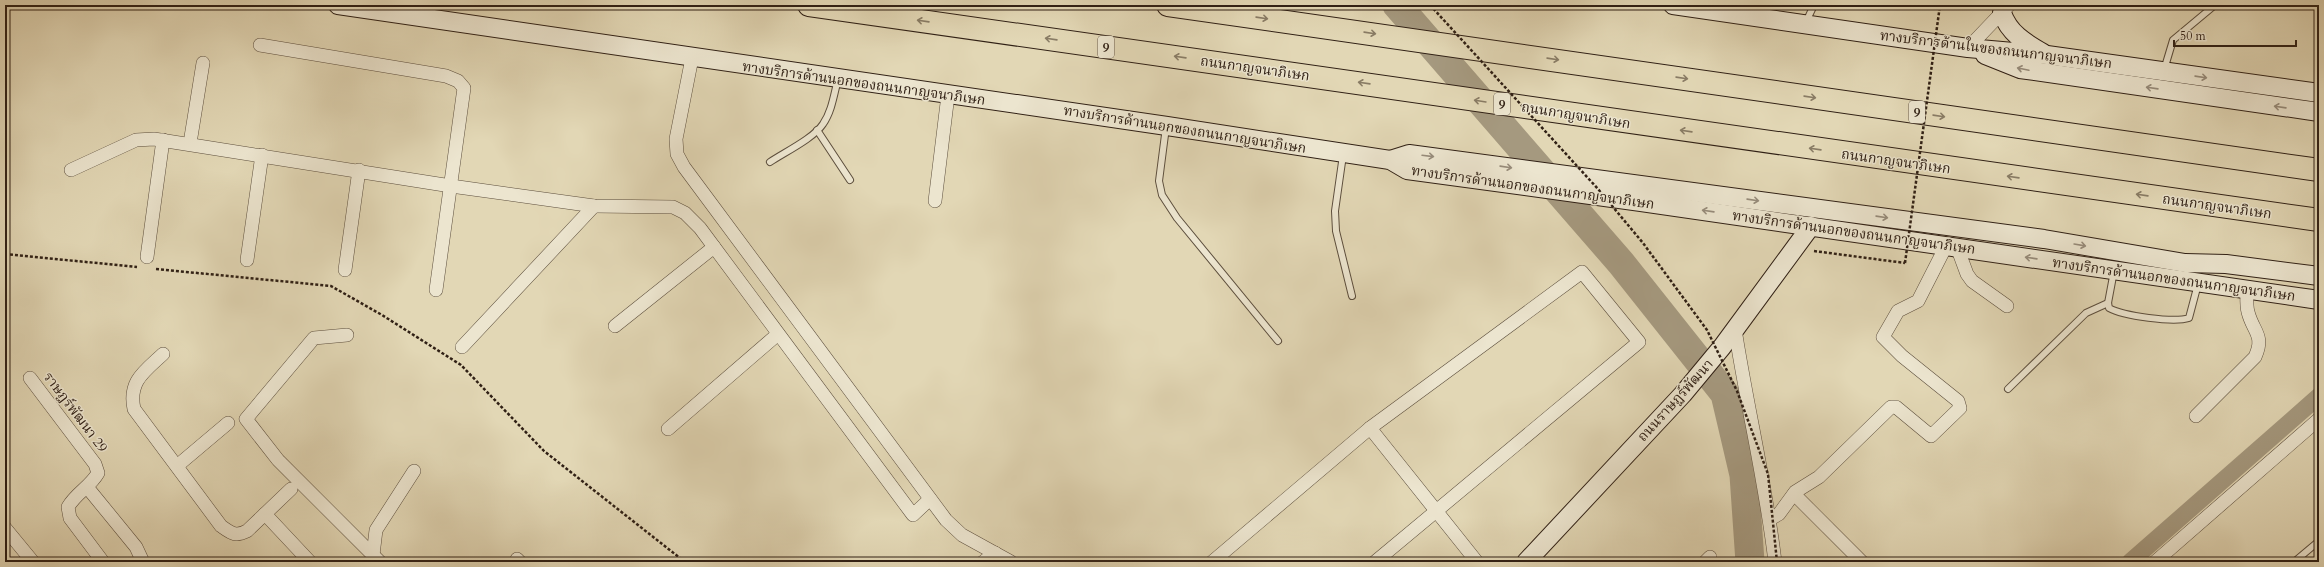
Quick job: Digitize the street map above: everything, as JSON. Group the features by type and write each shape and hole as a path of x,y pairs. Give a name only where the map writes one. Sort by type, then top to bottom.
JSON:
{"highway":[{"name":"ถนนกาญจนาภิเษก","path":"809,5 2319,220"},
{"name":"9","path":"1168,5 2319,170"}],"main road":[{"name":"ทางบริการด้านนอกของถนนกาญจนาภิเษก","path":"338,5 1390,160 1409,154 1466,169 1643,194 1811,226 2319,300"},
{"name":"ทางบริการด้านในของถนนกาญจนาภิเษก","path":"1673,5 1760,10 1805,23 1968,48 2047,55 2319,93"},
{"path":"2005,9 2006,26 2014,34 2047,55"},
{"path":"1968,48 2020,68 2319,112"},
{"path":"1643,194 2044,239 2185,263 2250,277 2319,288"},
{"name":"ถนนราษฏร์พัฒนา","path":"1526,562 1684,394 1722,347 1811,226"},
{"path":"2185,263 2226,264 2319,276"}],"street":[{"path":"1968,48 2005,9"},
{"path":"260,44 446,76 458,81 464,88 464,99 436,290"},
{"path":"692,58 676,139 677,154 684,167 946,520 962,535 1011,562"},
{"path":"190,143 204,63"},
{"path":"935,201 948,95"},
{"path":"71,170 136,140 163,140 190,143 451,186 594,206 673,207 685,213 714,247 913,515 930,499"},
{"path":"148,264 163,140"},
{"path":"247,260 262,155"},
{"path":"345,270 359,170"},
{"path":"462,347 594,206"},
{"path":"615,326 714,247"},
{"path":"1770,517 1779,514 1794,494 1819,477 1891,407 1896,407 1931,436 1960,408 1958,401 1902,356 1883,337 1898,311 1918,301 1951,247 1972,281 2007,306"},
{"path":"1218,560 1370,428 1582,272 1639,342 1435,510 1375,562"},
{"path":"2196,416 2255,357 2260,346 2260,338 2247,310 2247,289"},
{"path":"1735,329 1745,394 1770,517 1776,562"},
{"path":"668,429 778,334"},
{"path":"347,335 314,338 246,419 278,460 376,559"},
{"path":"164,354 143,372 134,386 132,398 134,409 221,526 232,534 239,535 247,531 290,489"},
{"name":"ราษฎร์พัฒนา 29","path":"30,378 95,464 98,473 93,483 73,498 68,507 70,518 103,562"},
{"path":"2155,562 2319,419"},
{"path":"177,466 228,423"},
{"path":"1370,428 1477,562"},
{"path":"376,559 376,530 414,471"},
{"path":"87,487 136,547 143,562"},
{"path":"1794,494 1862,562"},
{"path":"265,514 310,562"},
{"path":"6,532 33,562"},
{"path":"983,562 995,553"}],"lane":[{"path":"1805,23 1814,5"},
{"path":"2163,71 2173,40 2215,5"},
{"path":"770,162 823,125 830,111 838,79"},
{"path":"1167,126 1159,181 1162,195 1177,218 1278,341"},
{"path":"817,130 850,180"},
{"path":"1343,153 1335,211 1336,232 1352,296"},
{"path":"2114,270 2108,303 2109,308 2122,313 2184,320 2189,318 2192,313 2199,282"},
{"path":"2008,390 2086,313 2108,303"},
{"path":"2294,562 2319,541"}],"path":[{"path":"1430,5 1603,195 1643,243 1707,330 1738,391 1768,474 1776,562"},
{"path":"1794,248 1905,263 1940,5"},
{"path":"5,254 148,264 331,286 382,315 461,365 544,451 685,562"}],"waterway":[{"path":"1397,5 1621,263 1725,394 1744,475 1750,562"},
{"path":"2130,562 2319,396"}]}
